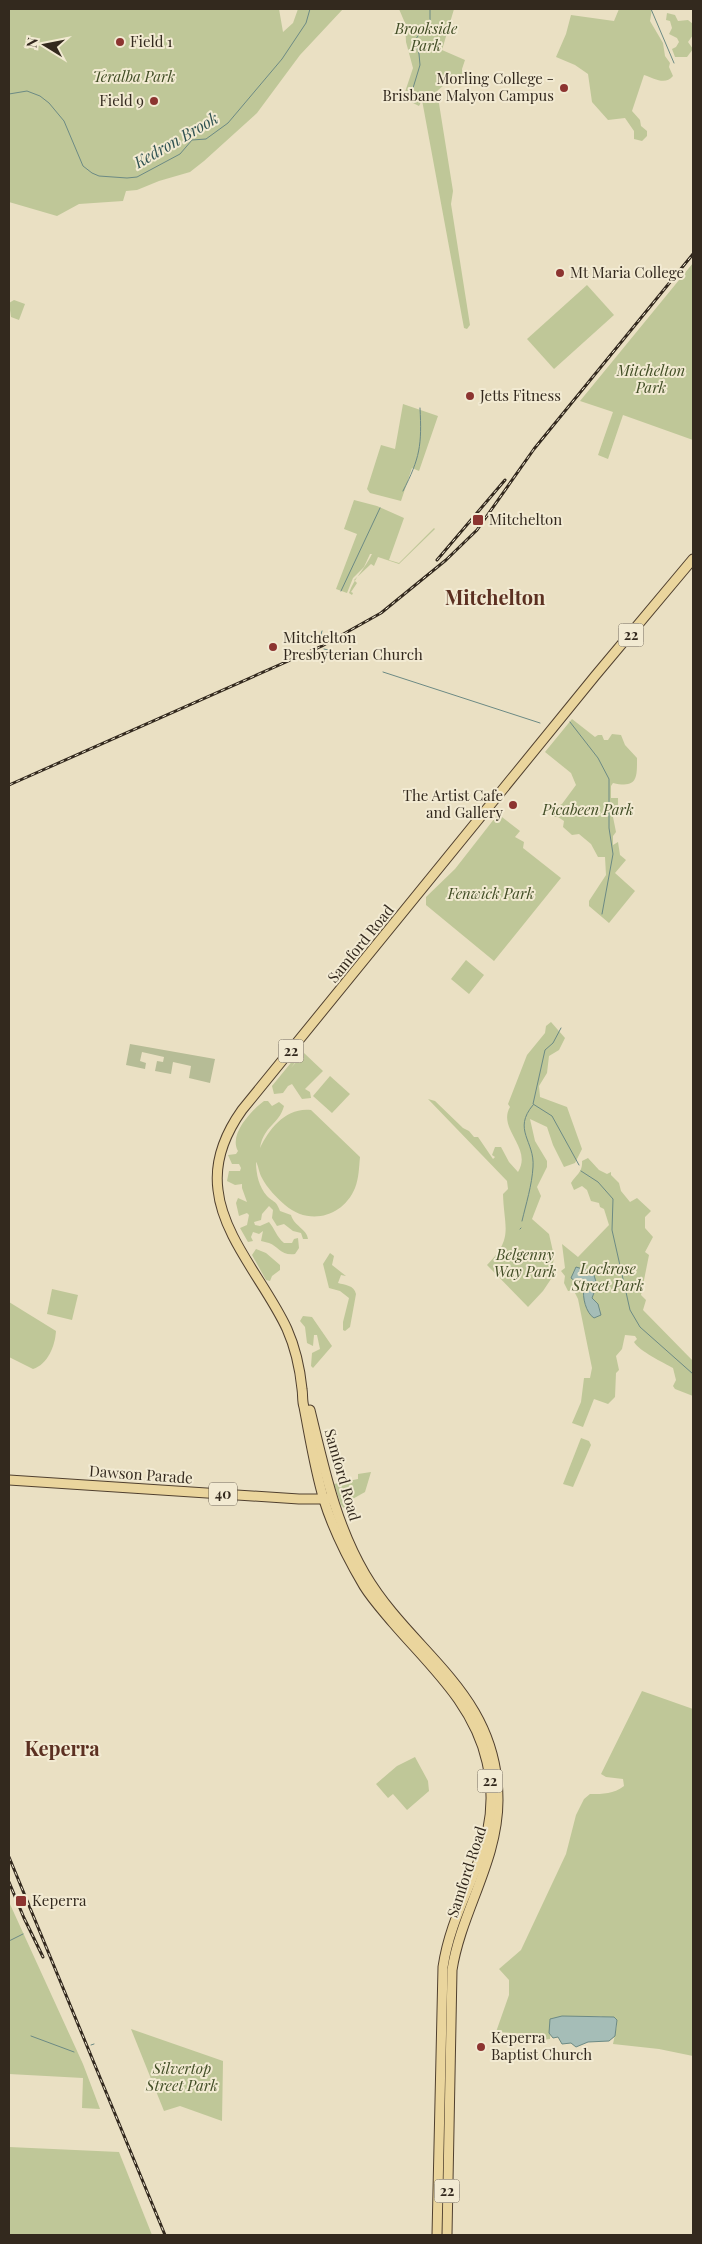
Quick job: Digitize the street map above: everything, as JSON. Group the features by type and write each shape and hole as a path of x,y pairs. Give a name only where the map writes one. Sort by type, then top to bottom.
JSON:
{"main road":[{"name":"Samford Road","path":"437,2235 443,1967 448,1945 480,1863 488,1835 491,1808 489,1771 482,1742 466,1708 450,1686 367,1591 336,1531 307,1397 302,1389 288,1330 247,1260 220,1200 218,1165 227,1135 249,1102 693,559"},
{"name":"Dawson Parade","path":"9,1480 328,1499"},
{"name":"Samford Road","path":"328,1499 373,1586 469,1701 485,1732 495,1766 498,1810 493,1844 456,1948 452,1970 447,2235"}],"green space":[{"name":"Teralba Park","path":"9,9 279,9 283,32 293,23 298,9 343,9 300,55 257,113 190,172 137,190 126,191 123,201 79,204 57,216 9,202"},
{"name":"Brookside Park","path":"399,9 454,9 442,50 465,60 462,69 463,84 444,85 437,91 453,191 451,204 470,325 467,329 464,328 422,100 419,106 403,98 413,68 406,42 405,23"},
{"path":"619,9 652,9 650,21 663,43 665,56 670,63 669,67 673,76 663,81 644,75 632,111 640,120 641,126 647,131 647,136 642,141 634,139 634,131 625,118 608,120 592,102 588,74 575,65 556,57 566,34 571,15 614,21"},
{"path":"667,13 675,15 678,21 688,20 693,24 693,35 688,42 693,49 687,57 675,57 672,49 679,42 677,38 669,34 672,28 670,21 666,20"},
{"name":"Mitchelton Park","path":"693,263 693,440 623,415 608,459 598,455 613,412 580,401"},
{"path":"587,285 614,315 554,369 527,339"},
{"path":"14,300 25,304 19,320 11,317 9,303"},
{"path":"403,404 438,416 419,471 412,468 401,501 370,493 367,489 381,445 395,449"},
{"path":"354,500 377,506 404,518 389,560 399,563 435,529 399,564 378,557 374,566 371,564 358,577 372,554 370,554 364,567 353,578 347,593 336,589 357,534 344,529"},
{"path":"355,581 357,583 351,592 353,593 352,595 349,593"},
{"name":"Picabeen Park","path":"572,719 595,737 602,735 604,740 608,740 612,734 621,735 625,745 637,758 636,776 632,783 613,783 611,786 611,798 618,798 618,811 612,812 616,832 613,836 613,845 618,842 620,855 626,860 615,873 635,891 609,923 589,906 589,901 606,875 605,857 598,857 591,844 579,834 572,835 563,827 564,821 558,817 553,817 556,807 562,804 576,785 571,773 545,752"},
{"name":"Fenwick Park","path":"498,814 520,831 515,837 524,842 523,848 561,878 494,961 426,905 426,897 455,869"},
{"path":"466,960 484,975 469,994 451,979"},
{"name":"Belgenny Way Park","path":"551,1022 565,1038 559,1050 549,1056 547,1073 539,1086 540,1097 567,1107 582,1149 575,1163 564,1167 553,1145 547,1127 530,1119 535,1141 547,1161 547,1167 537,1187 541,1196 532,1219 549,1234 554,1256 551,1279 528,1307 487,1265 501,1247 506,1232 503,1194 508,1189 507,1181 428,1099 435,1101 463,1128 474,1137 478,1137 493,1159 495,1157 492,1155 495,1147 501,1147 509,1162 518,1172 521,1155 508,1123 507,1115 510,1107 508,1104 527,1055 545,1033 546,1026"},
{"path":"130,1044 215,1059 210,1083 189,1078 191,1066 173,1062 171,1074 155,1071 157,1061 163,1062 164,1057 142,1052 140,1061 146,1063 145,1069 126,1065"},
{"path":"304,1053 323,1071 305,1089 310,1092 311,1098 302,1099 292,1084 283,1093 274,1094 272,1086 294,1059 297,1060 291,1068"},
{"path":"330,1076 350,1094 332,1113 313,1096"},
{"path":"264,1101 268,1101 272,1106 279,1102 284,1106 279,1117 265,1134 260,1148 268,1134 286,1116 302,1110 311,1110 360,1157 359,1172 350,1198 334,1212 315,1216 304,1215 285,1205 272,1193 264,1182 256,1162 258,1180 264,1192 276,1203 280,1211 291,1215 308,1239 303,1239 301,1233 293,1231 284,1224 277,1226 272,1218 273,1210 269,1206 262,1214 261,1220 254,1222 255,1225 260,1226 269,1222 284,1243 292,1243 294,1239 298,1238 299,1248 295,1254 286,1254 272,1244 261,1241 263,1231 259,1234 253,1232 251,1237 253,1241 248,1242 240,1228 247,1225 249,1215 247,1213 239,1216 236,1203 238,1198 247,1202 242,1184 235,1185 227,1181 229,1171 240,1171 241,1168 239,1164 232,1164 228,1155 236,1154 238,1151 236,1137 239,1130 248,1116"},
{"name":"Lockrose Street Park","path":"588,1158 599,1170 607,1174 611,1172 611,1175 619,1183 621,1191 630,1202 637,1198 651,1211 645,1217 645,1228 653,1237 645,1252 649,1255 641,1295 646,1300 643,1310 693,1361 693,1396 675,1389 673,1386 676,1380 673,1368 641,1349 634,1342 637,1339 635,1336 625,1335 622,1349 616,1356 619,1370 616,1373 615,1397 608,1404 594,1399 583,1427 572,1423 581,1402 584,1378 590,1378 592,1368 578,1299 574,1291 568,1291 564,1283 565,1276 561,1271 565,1268 562,1244 578,1257 609,1225 604,1209 600,1207 599,1203 591,1201 587,1190 582,1186 574,1190 571,1183 580,1171 582,1161"},
{"path":"256,1249 266,1253 280,1265 280,1270 272,1276 270,1281 266,1280 252,1255"},
{"path":"330,1253 334,1256 332,1265 346,1276 341,1275 338,1283 351,1287 356,1294 350,1327 345,1331 343,1330 343,1322 349,1298 340,1291 329,1288 323,1264"},
{"path":"52,1289 78,1295 72,1320 47,1314"},
{"path":"9,1302 56,1331 50,1354 38,1367 33,1369 9,1357"},
{"path":"303,1316 312,1317 332,1346 313,1368 311,1366 312,1353 320,1349 317,1335 314,1335 313,1346 307,1343 305,1327 300,1321"},
{"path":"581,1438 589,1441 591,1445 573,1487 563,1484"},
{"path":"371,1472 365,1492 349,1501 344,1508 341,1505 334,1484 358,1479 358,1474"},
{"path":"642,1691 693,1709 693,2056 659,2049 613,2044 617,2025 601,2016 581,2017 551,2026 550,2039 533,2041 532,2034 496,2032 509,1995 509,1980 499,1969 521,1950 566,1854 576,1815 584,1799 590,1794 608,1793 624,1786 623,1779 606,1777 601,1774"},
{"path":"415,1757 428,1781 429,1791 407,1810 393,1794 388,1798 376,1784 397,1766"},
{"path":"9,1902 83,2064 100,2109 82,2108 83,2078 9,2074"},
{"name":"Silvertop Street Park","path":"131,2029 223,2061 222,2121 180,2106 164,2111"},
{"path":"9,2147 119,2152 152,2235 9,2235"}],"water":[{"path":"576,1267 593,1272 597,1285 592,1298 598,1304 601,1315 594,1318 587,1309 584,1300 584,1288 571,1278"},
{"path":"562,2016 614,2017 617,2020 615,2036 609,2041 588,2042 576,2047 571,2043 562,2044 558,2037 553,2038 549,2033 550,2019"}],"waterway":[{"name":"Kedron Brook","path":"9,94 27,91 40,96 49,103 64,121 83,166 92,173 99,176 137,177 180,154 192,140 206,139 228,123 282,59 306,23 310,9"},
{"path":"410,98 420,65 415,40 430,20 430,9"},
{"path":"651,9 674,63"},
{"path":"403,491 419,451 421,432 420,408"},
{"path":"341,591 380,508"},
{"path":"320,638 322,631"},
{"path":"324,649 332,651"},
{"path":"383,672 540,723"},
{"path":"570,722 598,758 609,779 609,828 613,854 602,914"},
{"path":"561,1028 553,1043 545,1050 533,1104 552,1116 579,1165"},
{"path":"522,1221 533,1167 533,1158 524,1129 524,1122 533,1105"},
{"path":"581,1171 598,1182 613,1199 612,1230 630,1310 640,1327 693,1374"},
{"path":"9,1941 23,1934"},
{"path":"31,2036 74,2052"}],"railway":[{"path":"9,785 322,646 381,613 446,560 477,530 534,449 693,254"},
{"path":"437,560 505,480"},
{"path":"9,1857 165,2235"},
{"path":"9,1882 43,1957"}],"place":[{"name":"Field 1","path":"120,42"},
{"name":"Morling College - Brisbane Malyon Campus","path":"564,88"},
{"name":"Field 9","path":"154,101"},
{"name":"Mt Maria College","path":"560,273"},
{"name":"Jetts Fitness","path":"470,396"},
{"name":"Mitchelton","path":"478,520"},
{"name":"Mitchelton Presbyterian Church","path":"273,647"},
{"name":"The Artist Cafe and Gallery","path":"513,805"},
{"name":"Keperra","path":"21,1901"},
{"name":"Keperra Baptist Church","path":"481,2047"}],"district":[{"name":"Mitchelton","path":"495,598"},
{"name":"Keperra","path":"62,1749"}]}
